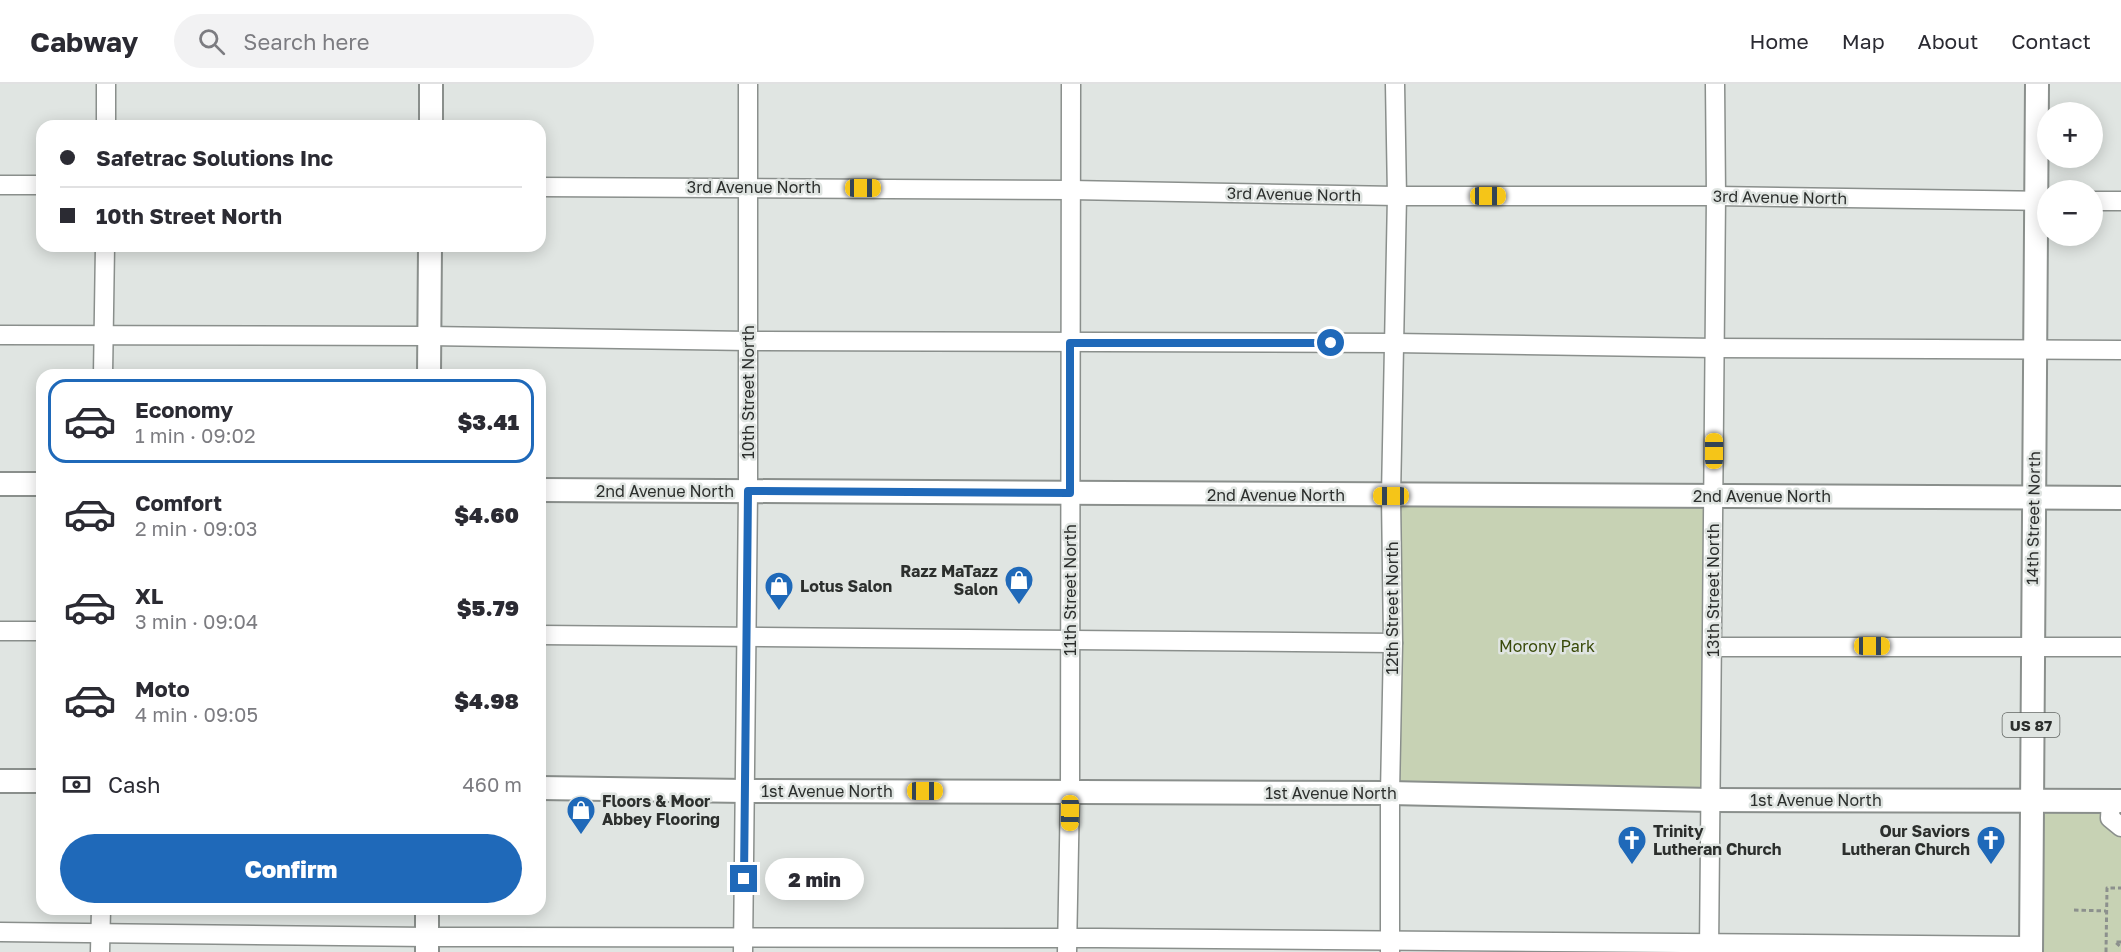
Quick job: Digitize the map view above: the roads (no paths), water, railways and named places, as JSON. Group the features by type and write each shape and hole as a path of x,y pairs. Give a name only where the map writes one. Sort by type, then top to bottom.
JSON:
{"main road":[{"path":"431,84 431,120"},
{"name":"14th Street North","path":"2037,84 2041,180"},
{"name":"14th Street North","path":"2031,949 2033,498 2035,349 2040,246"},
{"path":"429,369 430,252"},
{"path":"0,484 36,484"},
{"name":"2nd Avenue North","path":"546,490 2121,498"},
{"path":"0,781 36,781"},
{"name":"1st Avenue North","path":"546,788 1390,793 1711,800 2116,801"},
{"path":"427,915 427,944"}],"street":[{"path":"106,84 106,120"},
{"name":"10th Street North","path":"743,944 748,491 748,84"},
{"name":"11th Street North","path":"1067,945 1070,792 1071,84"},
{"name":"12th Street North","path":"1390,946 1393,643 1391,496 1397,196 1395,84"},
{"name":"13th Street North","path":"1709,948 1715,84"},
{"path":"0,185 36,185"},
{"name":"3rd Avenue North","path":"546,187 1071,190 1397,196 1716,196 2037,201"},
{"path":"2103,201 2121,201"},
{"path":"103,369 105,252"},
{"path":"0,335 429,336 748,341 1394,343 1714,348 2121,350"},
{"path":"0,631 36,631"},
{"path":"546,635 1393,643"},
{"path":"1712,647 2121,647"},
{"path":"2116,801 2110,818 2121,826"},
{"path":"100,952 101,915"},
{"path":"0,932 100,933 427,944 2031,949"}],"place":[{"name":"Razz MaTazz Salon","path":"1019,606"},
{"name":"Lotus Salon","path":"779,612"},
{"name":"Floors & Moor Abbey Flooring","path":"581,836"},
{"name":"Trinity Lutheran Church","path":"1632,866"},
{"name":"Our Saviors Lutheran Church","path":"1991,866"}],"park label":[{"name":"Morony Park","path":"1547,646"}]}
